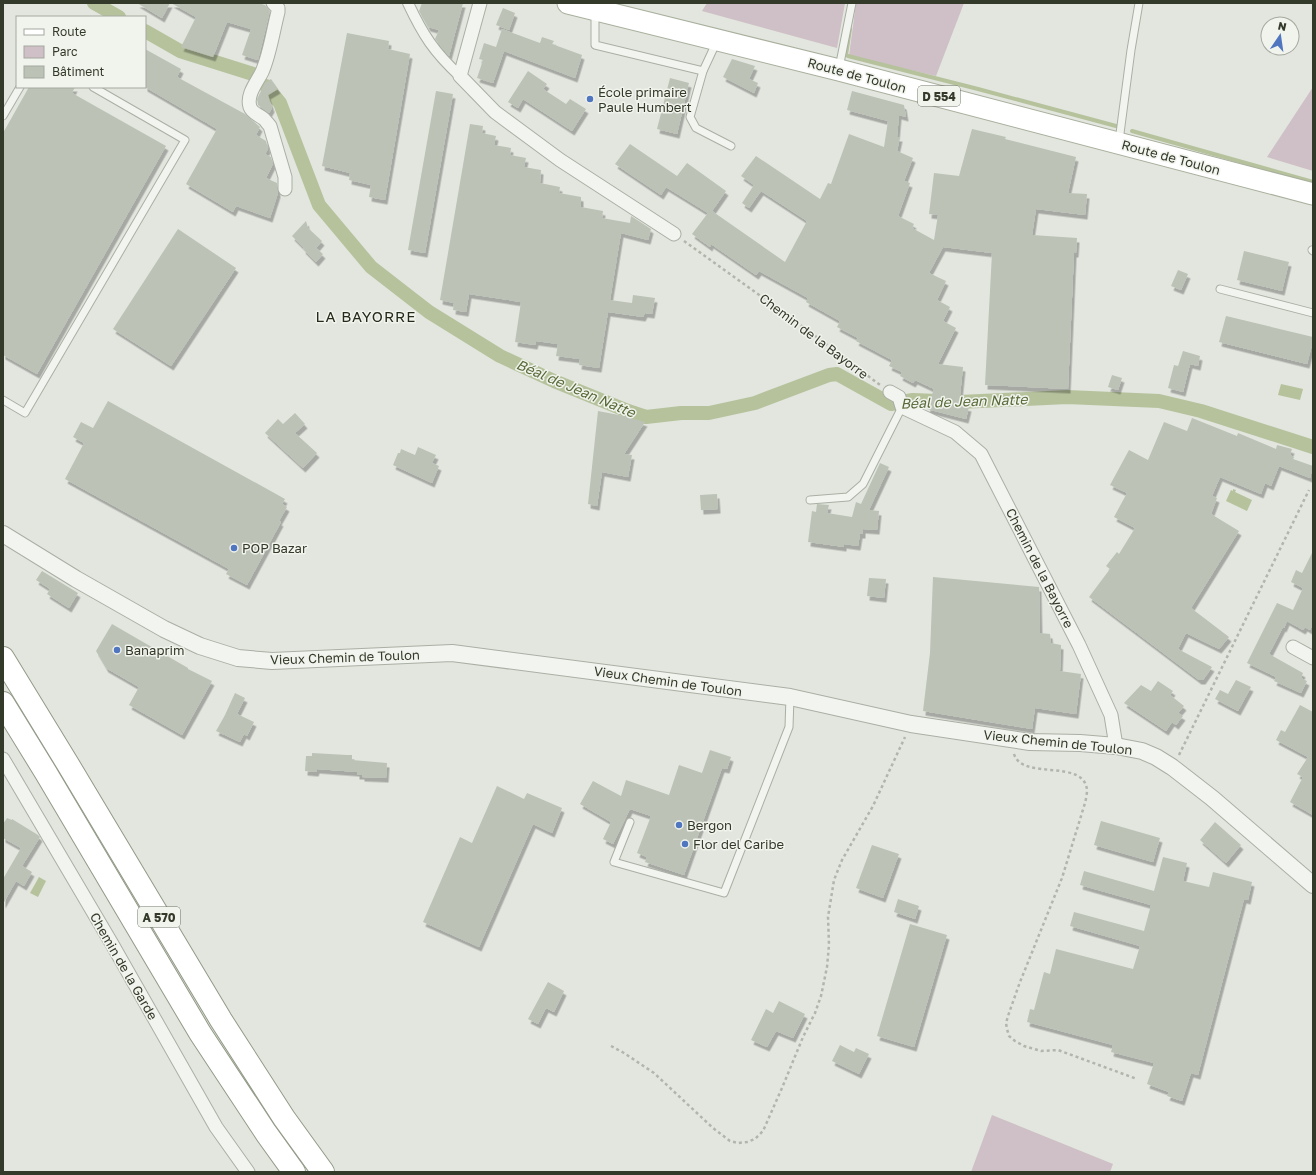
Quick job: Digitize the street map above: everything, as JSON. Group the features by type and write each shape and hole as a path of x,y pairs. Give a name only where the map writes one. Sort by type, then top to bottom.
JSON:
{"highway":[{"name":"A 570","path":"3,658 221,1020 284,1118 323,1172"},
{"name":"A 570","path":"3,703 200,1033 266,1133 294,1172"}],"main road":[{"name":"Route de Toulon","path":"568,3 595,6 718,40 839,70 1312,194"}],"street":[{"path":"273,3 278,8 278,12 272,40 262,72 255,83 249,103 251,109 265,119 270,126 285,177 286,189"},
{"path":"408,3 418,26 442,60 496,112 553,155 674,234"},
{"path":"460,76 480,3"},
{"name":"Chemin de la Bayorre","path":"898,400 955,432 981,454 1079,645 1111,715 1116,746"},
{"name":"Vieux Chemin de Toulon","path":"3,534 76,579 164,629 200,646 238,658 272,661 452,653 790,697 911,724 1030,742 1080,743 1116,746 1142,751 1156,757 1172,767 1212,798 1313,884"},
{"path":"1293,647 1313,658"},
{"name":"Chemin de la Garde","path":"3,759 116,951 216,1126 248,1172"}],"lane":[{"path":"839,70 852,3"},
{"path":"1119,144 1131,50 1139,3"},
{"path":"595,6 595,45 703,71"},
{"path":"718,40 703,71 690,117 696,128 731,146"},
{"path":"3,116 19,88"},
{"path":"3,400 25,413 185,140 95,88"},
{"path":"1220,289 1313,313"},
{"path":"810,500 848,497 863,484 898,400"},
{"path":"630,822 614,862 724,893 789,727 790,697"}],"path":[{"name":"Chemin de la Bayorre","path":"674,234 790,317 898,400"},
{"path":"1172,767 1205,704 1309,490"},
{"path":"611,1046 654,1073 713,1128 730,1141 738,1144 748,1142 755,1139 763,1131 821,996 828,967 828,917 834,880 842,860 873,806 911,724"},
{"path":"1016,740 1014,752 1015,757 1020,763 1032,767 1068,772 1082,780 1087,790 1085,803 1062,878 1009,1013 1006,1023 1009,1036 1024,1046 1041,1051 1058,1050 1137,1079"}],"green space":[{"path":"707,3 845,3 837,48 702,11"},
{"path":"856,3 964,3 936,76 849,56"},
{"path":"1313,87 1313,171 1267,157"},
{"path":"992,1115 1113,1164 1110,1172 971,1172"}],"shaded area":[{"path":"1281,384 1303,389 1300,400 1278,395"},
{"path":"1233,489 1236,490 1235,492 1252,500 1247,511 1226,501 1231,490 1233,491"},
{"path":"39,877 46,881 38,897 30,893"}],"building":[{"path":"137,3 170,3 162,18"},
{"path":"171,3 258,3 265,5 270,11 258,60 242,55 251,29 227,22 213,57 181,47 196,17"},
{"path":"422,3 463,3 449,56 435,39 439,30 428,27 419,11"},
{"path":"503,8 515,13 509,30 496,25"},
{"path":"502,29 540,43 542,37 554,41 552,44 582,55 575,78 504,51 493,83 477,78 483,60 479,59 484,43 496,47"},
{"path":"347,33 389,41 388,49 410,54 385,200 369,197 371,185 349,180 350,173 322,166"},
{"path":"146,50 181,69 177,77 245,114 260,127 256,135 266,141 268,149 265,154 271,157 273,164 266,178 277,183 278,193 270,218 236,206 233,212 186,184 217,129 146,88"},
{"path":"732,59 755,66 749,79 758,83 754,93 723,77"},
{"path":"528,71 547,84 543,89 566,104 570,99 586,109 572,131 523,99 518,108 508,102"},
{"path":"670,78 689,83 677,134 657,129"},
{"path":"271,79 278,89 268,95 272,108 269,113 258,105 257,99 265,83"},
{"path":"28,88 74,88 72,93 166,146 37,374 3,355 3,133"},
{"path":"436,91 453,94 425,253 408,250"},
{"path":"852,91 904,105 906,117 899,115 897,137 900,137 897,151 913,158 904,181 910,183 898,216 914,224 912,228 934,240 938,215 929,214 934,173 959,176 972,129 1076,157 1068,193 1087,194 1085,215 1036,209 1032,235 1077,238 1076,253 1074,253 1068,389 985,385 992,253 943,247 929,273 946,281 937,300 950,307 943,321 956,328 938,364 963,367 959,405 969,407 966,419 927,409 934,389 915,380 913,383 900,376 902,372 889,366 892,360 856,341 858,338 837,327 840,321 806,302 808,298 759,271 756,275 711,244 710,247 692,234 708,213 666,187 661,195 615,164 630,144 677,176 687,163 726,191 712,211 785,262 807,221 761,191 749,208 742,203 754,185 741,176 756,156 820,199 828,183 831,184 849,134 884,147 888,121 847,110"},
{"path":"470,124 483,126 482,133 496,136 494,145 511,148 510,155 526,158 524,167 541,170 540,183 560,187 559,193 581,197 581,207 603,211 602,218 630,223 631,216 651,229 648,240 621,233 610,300 632,303 633,295 655,298 652,314 645,313 643,317 608,312 599,368 579,365 580,359 556,356 558,344 536,341 535,345 515,342 521,302 469,294 466,312 453,310 454,303 440,300"},
{"path":"306,221 308,228 322,241 316,248 323,254 316,262 292,236"},
{"path":"178,229 236,268 171,366 113,329"},
{"path":"1244,251 1289,262 1282,291 1237,280"},
{"path":"1178,270 1188,274 1181,290 1171,286"},
{"path":"1226,316 1313,337 1307,364 1219,342"},
{"path":"1183,351 1200,356 1198,366 1190,364 1183,392 1168,388 1174,365 1178,366"},
{"path":"1112,375 1122,378 1118,390 1108,387"},
{"path":"108,401 285,499 282,504 287,507 279,521 281,522 247,585 226,574 229,569 65,479 84,443 73,437 81,422 93,428"},
{"path":"598,411 645,422 624,454 632,455 628,477 602,472 597,506 588,504"},
{"path":"295,413 305,424 295,433 317,453 303,468 265,433 278,419 283,424"},
{"path":"1192,418 1237,436 1238,433 1276,449 1277,445 1292,449 1290,455 1294,457 1293,459 1313,466 1310,478 1279,466 1271,486 1265,483 1261,494 1220,477 1212,496 1217,498 1211,514 1239,531 1191,608 1229,637 1219,649 1186,633 1178,649 1212,667 1203,680 1199,680 1089,597 1110,569 1106,566 1117,552 1119,554 1135,528 1114,517 1127,493 1110,485 1129,450 1148,460 1164,422 1187,431"},
{"path":"418,447 436,455 432,463 439,466 432,483 393,465 401,449 415,455"},
{"path":"880,463 889,467 869,510 879,511 877,530 863,529 863,534 860,534 858,546 844,544 844,547 808,542 812,511 816,512 817,504 829,505 827,513 852,517 856,502 861,504"},
{"path":"717,494 718,509 701,510 700,495"},
{"path":"1313,551 1313,624 1310,630 1305,627 1303,630 1287,621 1269,654 1303,673 1301,678 1307,681 1301,693 1274,681 1276,677 1247,663 1277,603 1293,610 1303,588 1291,582 1296,570 1302,573"},
{"path":"42,571 78,593 69,608 47,594 50,589 36,580"},
{"path":"933,577 1039,587 1040,633 1050,634 1051,643 1061,645 1060,671 1081,674 1076,714 1035,708 1032,729 923,711 930,653"},
{"path":"869,578 886,579 884,598 867,596"},
{"path":"112,624 188,669 212,681 182,735 129,705 139,687 106,668 96,651"},
{"path":"1236,680 1251,687 1238,711 1215,699 1220,690 1228,694"},
{"path":"1158,681 1173,691 1170,695 1184,706 1178,713 1183,716 1176,725 1172,722 1166,731 1124,703 1141,685 1151,691"},
{"path":"235,693 245,698 237,714 254,722 247,736 244,734 240,742 216,731"},
{"path":"1300,705 1313,712 1313,815 1290,802 1303,777 1297,774 1308,757 1276,740 1281,730 1285,732"},
{"path":"710,750 731,757 727,769 722,768 684,875 645,862 647,857 637,853 651,816 630,809 613,844 603,839 611,822 580,804 593,781 621,796 626,780 669,795 679,765 702,773"},
{"path":"312,753 352,755 352,760 387,763 386,778 362,777 362,775 357,775 357,772 317,769 316,772 305,771 306,756 312,756"},
{"path":"497,786 524,799 527,793 562,808 552,833 533,824 479,947 423,922 460,837 472,843"},
{"path":"7,818 12,819 40,837 22,866 32,872 24,886 16,881 3,904 3,879 21,848 3,838 3,824"},
{"path":"1101,821 1160,838 1153,862 1094,845"},
{"path":"1215,822 1241,845 1226,863 1200,840"},
{"path":"872,845 899,854 883,898 856,888"},
{"path":"1163,857 1187,863 1183,881 1209,887 1213,872 1252,882 1248,900 1244,899 1198,1075 1191,1073 1182,1101 1167,1096 1169,1092 1147,1084 1154,1063 1111,1052 1113,1045 1027,1022 1030,1009 1034,1010 1044,972 1050,974 1056,949 1133,969 1140,946 1070,926 1074,912 1144,931 1151,905 1080,885 1084,871 1154,891"},
{"path":"898,899 919,906 915,919 894,912"},
{"path":"910,924 947,935 914,1047 877,1036"},
{"path":"548,982 564,991 554,1012 546,1008 538,1024 528,1019"},
{"path":"779,1001 805,1014 793,1038 776,1031 767,1047 751,1040 766,1009 773,1013"},
{"path":"840,1045 854,1052 856,1048 869,1054 859,1074 832,1061"}],"waterway":[{"name":"Béal de Jean Natte","path":"94,3 117,16"},
{"path":"850,29 846,55 848,56 1116,126"},
{"name":"Béal de Jean Natte","path":"146,32 180,51 253,74"},
{"name":"Béal de Jean Natte","path":"266,86 280,103 319,205 371,267 429,312 500,356 554,381 628,411 646,417 681,413 709,413 755,403 829,375 837,374 891,404 913,400 960,402 1067,397 1159,401 1201,411 1313,447"},
{"path":"1132,131 1313,182"}],"place":[{"name":"École primaire Paule Humbert","path":"590,99"},
{"name":"POP Bazar","path":"234,548"},
{"name":"Banaprim","path":"117,650"},
{"name":"Bergon","path":"679,825"},
{"name":"Flor del Caribe","path":"685,844"}],"district":[{"name":"LA BAYORRE","path":"366,316"}]}
